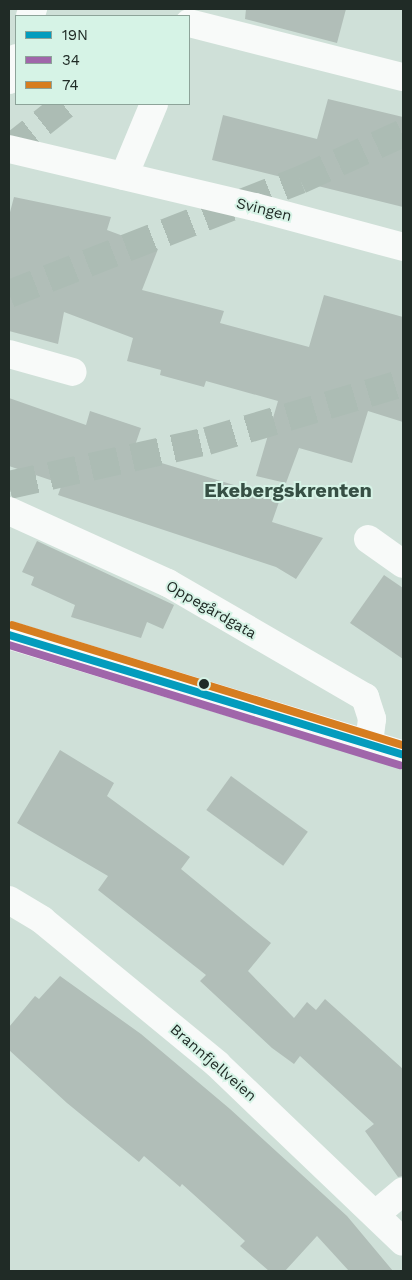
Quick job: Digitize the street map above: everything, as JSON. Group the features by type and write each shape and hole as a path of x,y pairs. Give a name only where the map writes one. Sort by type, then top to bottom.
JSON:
{"street":[{"path":"190,23 403,77"},
{"path":"9,80 15,61"},
{"path":"124,176 154,105"},
{"name":"Svingen","path":"9,149 124,176 403,247"},
{"path":"9,354 73,372"},
{"name":"Oppegårdgata","path":"9,511 168,584 365,697 372,719 369,744"},
{"path":"368,539 403,564"},
{"path":"9,635 403,755"},
{"name":"Brannfjellveien","path":"9,900 42,920 217,1064 376,1214 403,1242"},
{"path":"376,1214 403,1191"}],"building":[{"path":"246,9 346,9 337,43 245,19"},
{"path":"328,99 403,117 403,207 212,160 223,115 317,139"},
{"path":"14,197 111,217 107,230 158,249 142,290 224,311 220,323 309,347 324,295 403,317 403,422 368,411 352,463 299,448 286,483 256,476 278,401 206,381 204,387 160,375 161,370 127,361 133,338 64,312 58,344 9,331 9,216"},
{"path":"9,398 86,425 90,411 141,428 132,454 280,499 272,522 323,538 296,579 276,567 58,495 62,484 9,466"},
{"path":"37,541 174,605 163,629 147,622 141,638 71,617 75,605 31,585 34,577 22,572"},
{"path":"384,575 403,588 403,659 350,623"},
{"path":"60,750 114,783 107,796 190,857 181,869 271,943 248,971 294,1018 307,1002 316,1010 325,999 403,1069 403,1176 398,1177 365,1131 374,1124 300,1056 294,1064 272,1048 200,981 206,975 98,890 108,876 17,823"},
{"path":"231,776 308,832 283,866 206,810"},
{"path":"60,976 141,1034 230,1109 347,1216 393,1271 349,1271 317,1236 285,1271 269,1271 240,1246 245,1241 182,1184 180,1187 144,1156 139,1162 67,1103 9,1050 9,1027 35,996 39,999"}],"tunnel":[{"path":"9,149 65,105"},
{"path":"9,294 300,180 403,133"},
{"path":"9,485 207,441 403,383"}],"transit line":[{"name":"74","path":"12,625 403,745"},
{"name":"19N","path":"9,635 403,755"},
{"name":"34","path":"9,645 400,765"}],"district":[{"name":"Ekebergskrenten","path":"288,490"}]}
